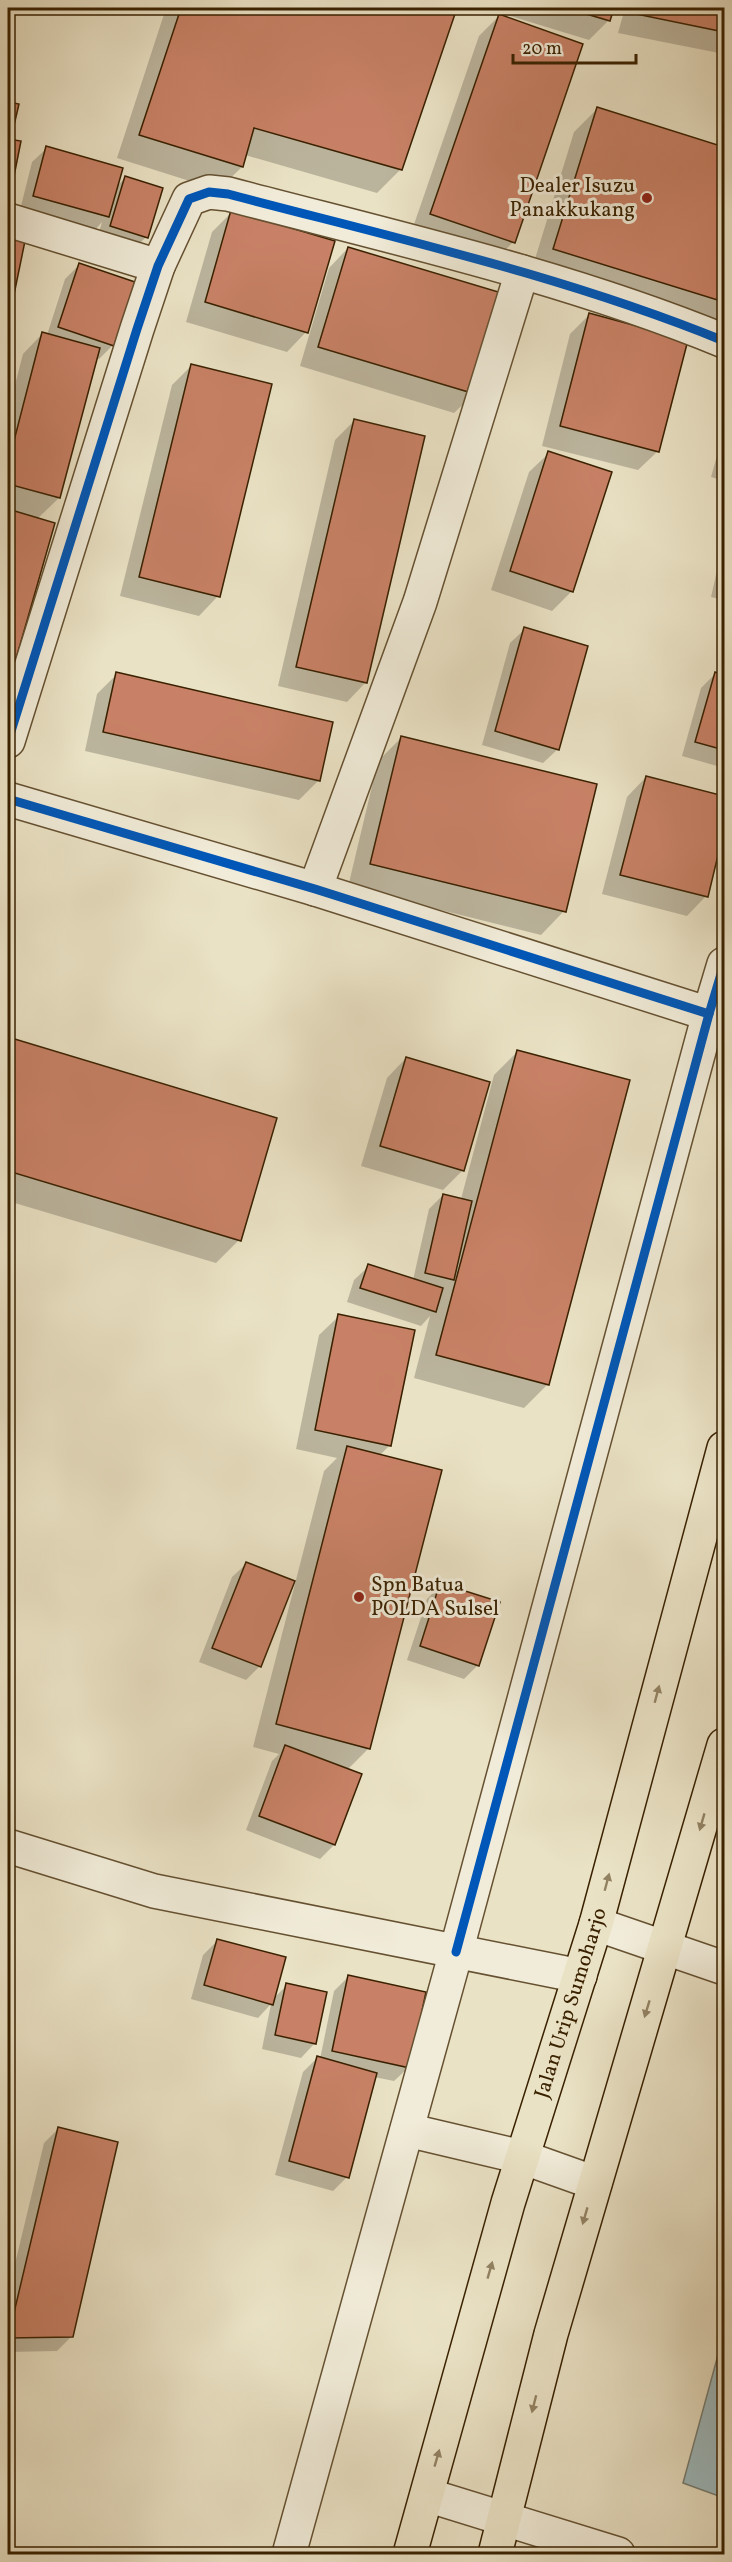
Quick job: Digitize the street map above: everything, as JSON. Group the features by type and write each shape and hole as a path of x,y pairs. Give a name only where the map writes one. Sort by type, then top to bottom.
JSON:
{"highway":[{"name":"Jalan Urip Sumoharjo","path":"410,2554 522,2157 596,1924 722,1466"},
{"path":"495,2554 551,2334 666,1949 724,1745"}],"street":[{"path":"8,741 158,266 189,199 209,192 228,194 522,272 665,317 724,341"},
{"path":"8,220 158,266"},
{"path":"315,889 420,602 522,272"},
{"path":"8,800 315,889 709,1014"},
{"path":"289,2554 456,1952 724,964"},
{"path":"8,1846 154,1891 580,1976"},
{"path":"596,1924 724,1968"},
{"path":"407,2130 522,2157 595,2183"},
{"path":"427,2495 618,2554"}],"water":[{"path":"724,2333 724,2498 683,2483"}],"building":[{"path":"181,8 457,8 402,170 254,128 243,167 139,135"},
{"path":"566,8 614,8 610,21"},
{"path":"638,8 724,8 724,32 636,14"},
{"path":"499,14 583,44 515,243 430,214"},
{"path":"8,102 19,104 11,138 8,137"},
{"name":"Dealer Isuzu Panakkukang","path":"597,107 724,147 724,302 553,249"},
{"path":"8,139 21,141 13,181 8,180"},
{"path":"46,146 123,168 109,217 33,196"},
{"path":"125,176 163,188 148,238 110,226"},
{"path":"231,210 335,241 308,333 205,302"},
{"path":"8,237 25,241 9,319 8,319"},
{"path":"348,247 505,294 475,394 318,347"},
{"path":"79,263 135,282 114,346 58,327"},
{"path":"589,313 688,340 659,452 560,426"},
{"path":"42,332 100,348 60,498 8,484 8,464"},
{"path":"191,364 272,384 220,597 139,577"},
{"path":"354,419 425,436 367,683 296,667"},
{"path":"548,451 612,472 573,592 510,571"},
{"path":"8,509 55,523 8,687"},
{"path":"524,627 588,646 559,750 495,731"},
{"path":"116,672 333,722 320,781 103,732"},
{"path":"715,672 724,675 724,750 695,742"},
{"path":"401,736 597,784 566,912 370,864"},
{"path":"646,776 724,796 724,830 708,897 620,875"},
{"path":"8,1037 277,1118 241,1241 8,1171"},
{"path":"517,1050 630,1080 549,1385 436,1355"},
{"path":"406,1057 490,1082 464,1171 380,1146"},
{"path":"443,1194 472,1201 454,1280 425,1273"},
{"path":"368,1264 443,1288 436,1312 360,1288"},
{"path":"338,1314 415,1330 391,1446 315,1430"},
{"name":"Spn Batua POLDA Sulsel","path":"347,1446 442,1470 370,1749 276,1724"},
{"path":"246,1562 295,1581 261,1667 212,1648"},
{"path":"440,1583 500,1602 479,1666 420,1646"},
{"path":"285,1745 362,1774 335,1845 259,1816"},
{"path":"217,1939 286,1957 273,2005 204,1985"},
{"path":"348,1975 426,1992 410,2068 332,2051"},
{"path":"286,1983 327,1992 316,2044 275,2035"},
{"path":"317,2056 377,2073 349,2178 289,2161"},
{"path":"58,2127 118,2142 73,2337 8,2338"}],"cycle path":[{"path":"8,741 158,266 189,199 209,192 228,194 416,243 603,297 724,341"},
{"path":"8,799 315,889 709,1014"},
{"path":"456,1952 724,964"}],"place":[{"name":"Dealer Isuzu Panakkukang","path":"647,198"},
{"name":"Spn Batua POLDA Sulsel","path":"359,1597"}]}
